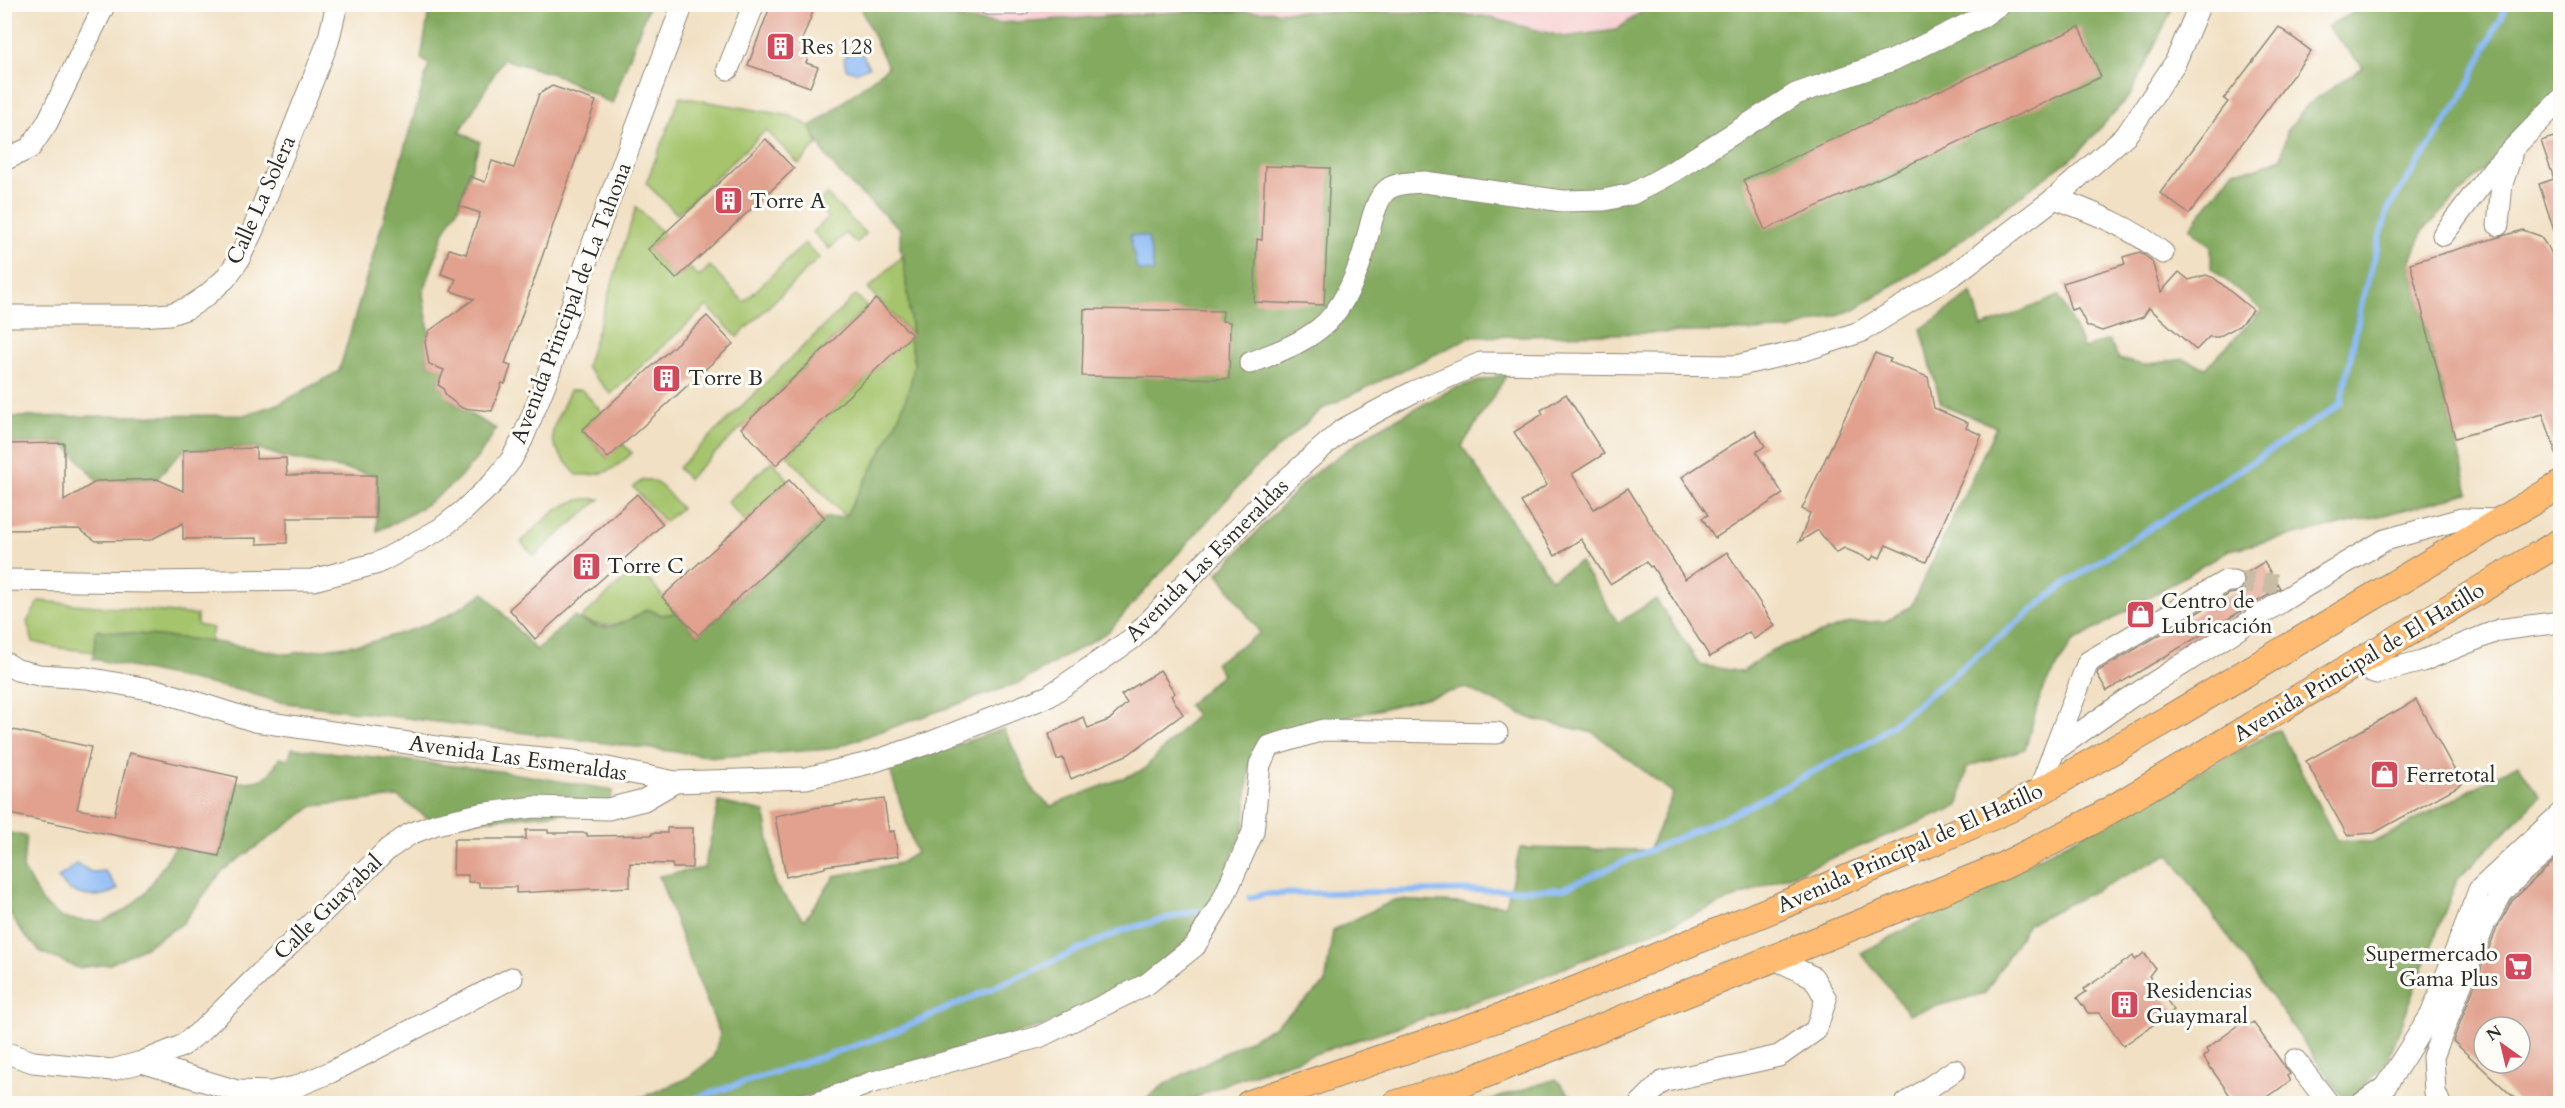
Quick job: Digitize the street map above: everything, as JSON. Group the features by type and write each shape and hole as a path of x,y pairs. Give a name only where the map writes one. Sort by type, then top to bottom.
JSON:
{"main road":[{"name":"Avenida Principal de El Hatillo","path":"1249,1104 1556,998 1863,872 2009,809 2170,718 2560,485"},
{"name":"Avenida Principal de El Hatillo","path":"1396,1104 1463,1083 2003,866 2092,821 2560,542"}],"street":[{"path":"4,160 30,147 47,123 105,4"},
{"name":"Calle La Solera","path":"4,316 170,314 188,308 225,279 238,261 253,230 328,42 337,4"},
{"name":"Avenida Principal de La Tahona","path":"4,580 152,582 313,580 378,563 440,529 463,511 493,483 522,440 545,384 593,243 682,4"},
{"path":"728,69 754,4"},
{"path":"988,4 1021,4"},
{"path":"1250,363 1301,341 1328,321 1349,290 1362,257 1378,202 1387,189 1401,183 1424,182 1563,201 1604,200 1632,194 1669,174 1796,94 1893,60 1982,17 2000,4"},
{"name":"Avenida Las Esmeraldas","path":"4,662 17,670 39,675 87,678 160,691 255,721 457,750 574,761 675,782 806,777 869,764 1049,696 1133,638 1269,495 1342,430 1442,379 1481,363 1736,366 1805,350 1860,332 1956,273 2055,198 2127,134 2175,63 2200,4"},
{"path":"2443,235 2493,169 2560,100"},
{"path":"2498,225 2502,184 2513,149"},
{"path":"2055,198 2121,225 2142,236 2163,253"},
{"path":"2054,751 2128,699 2306,586 2385,540 2461,519 2501,520"},
{"path":"2038,793 2088,662 2226,581 2233,581"},
{"path":"2277,584 2306,586"},
{"path":"2353,665 2377,673 2422,661 2499,630 2560,622"},
{"path":"815,1104 870,1083 1039,1036 1148,984 1195,946 1223,899 1253,832 1260,764 1270,746 1323,730 1497,733"},
{"name":"Calle Guayabal","path":"4,1052 33,1062 112,1070 142,1062 182,1046 202,1030 388,849 410,834 436,824 480,814 534,807 608,809 644,800 675,782"},
{"path":"2361,1104 2385,1088 2431,1015 2479,890 2560,814"},
{"path":"2440,1104 2435,1092 2433,1057 2485,923 2502,893 2560,839"},
{"path":"1640,1104 1662,1082 1779,1056 1816,1030 1826,999 1813,977 1774,959"},
{"path":"142,1062 237,1091 271,1092 295,1087 331,1072 512,978"},
{"path":"2295,1060 2329,1104"},
{"path":"1905,1104 1954,1070"}],"shaded area":[{"path":"923,5 1651,5 1616,30 1564,37 1483,16 1401,12 1192,11 1144,19 998,23 947,17"}],"green space":[{"path":"430,5 649,5 612,104 559,76 503,59 460,132 480,142 459,206 444,232 423,294 429,331 425,342 429,364 444,370 438,385 459,407 496,429 473,463 460,477 413,513 377,531 376,475 286,458 256,448 183,450 157,479 97,481 64,443 5,444 4,417 244,415 281,403 339,371 429,64 421,59"},
{"path":"859,5 923,5 947,17 998,23 1192,11 1401,12 1483,16 1564,37 1616,30 1651,5 2174,5 2131,94 2077,154 1936,259 1853,310 1789,330 1471,337 1322,409 1253,470 1108,632 1021,682 831,749 716,757 278,702 246,692 93,659 96,630 210,641 287,654 368,643 447,616 484,593 536,650 573,617 602,627 629,620 647,609 662,615 677,613 698,635 825,518 845,517 898,419 912,379 914,361 908,338 912,335 903,255 900,251 900,229 837,170 827,157 811,127 888,67"},
{"path":"2367,5 2560,5 2560,95 2423,230 2410,263 2469,493 2229,550 2072,643 2041,693 2025,749 1967,767 1959,806 1510,990 1232,1081 1184,1103 1141,1103 1165,1084 1272,1028 1325,984 1333,930 1394,900 1506,905 1520,848 1649,850 1673,793 1594,733 1532,719 1466,688 1264,738 1250,762 1244,830 1213,898 1185,942 1137,983 1046,1025 862,1076 788,1103 625,1104 686,1079 713,1058 720,1034 659,876 704,868 719,802 765,812 775,885 804,920 835,876 900,863 916,853 889,767 1004,729 1035,793 1051,806 1143,770 1196,715 1188,705 1222,674 1215,663 1260,633 1218,573 1308,478 1370,433 1452,389 1508,373 1462,446 1551,579 1580,562 1618,623 1656,599 1700,665 1742,672 1772,650 1850,623 1886,621 1911,606 1996,427 1941,404 1921,329 1972,293 1982,327 2059,296 2084,348 2109,340 2119,359 2143,365 2183,359 2206,368 2262,310 2211,268 2211,246 2190,228 2234,170 2254,169 2281,158 2287,131 2307,105 2363,67 2327,27"},
{"path":"680,97 791,116 811,127 817,144 799,164 766,130 677,214 646,183"},
{"path":"826,194 866,234 856,243 846,233 829,249 813,232 828,218 816,205"},
{"path":"636,207 664,234 648,249 676,279 689,267 699,277 710,266 744,302 805,243 819,258 737,337 707,306 611,394 586,367"},
{"path":"903,255 912,335 868,289"},
{"path":"856,295 867,307 688,479 678,468"},
{"path":"908,338 914,358 912,379 906,399 898,420 845,517 787,455"},
{"path":"570,390 582,390 602,412 582,430 607,458 623,444 632,453 607,472 577,475 554,443 552,435 554,427"},
{"path":"772,461 789,480 745,521 727,502"},
{"path":"643,480 660,485 681,508 665,522 633,487"},
{"path":"600,499 534,556 521,542 557,510 574,501"},
{"path":"638,567 677,613 662,615 647,609 623,622 607,625 580,619"},
{"path":"39,601 197,615 197,625 213,628 210,641 97,630 94,652 60,648 33,642 27,622"},
{"path":"2279,729 2337,841 2375,842 2518,764 2540,797 2457,880 2387,1062 2347,1103 2169,854 2028,924 1985,993 1909,1014 1861,953"},
{"path":"292,748 500,771 613,790 608,809 436,824 398,797 314,806 222,871 182,924 145,947 110,964 78,968 41,952 23,934 5,906 4,832 26,836 23,868 41,901 62,918 103,921 126,910 146,892 175,847 219,856 236,782 257,781 267,776 279,758 289,759"},
{"path":"1556,1079 1577,1103 1480,1103"}],"water":[{"path":"851,50 861,52 869,67 856,72 846,69 844,58"},
{"path":"1130,235 1148,237 1154,272 1137,270"},
{"path":"77,864 91,872 105,871 118,889 93,896 70,890 58,878"}],"building":[{"name":"Res 128","path":"771,4 816,4 800,45 811,49 806,63 818,67 810,87 748,65"},
{"path":"2079,27 2101,77 1765,230 1743,180"},
{"path":"2279,27 2311,51 2189,214 2160,193 2228,102 2224,99"},
{"path":"552,86 596,101 505,364 511,366 505,384 502,383 492,411 462,408 446,396 443,388 438,385 444,370 429,364 425,342 429,331 474,299 451,291 456,279 441,274 449,249 466,254 480,213 459,206 469,176 485,182 492,161 514,168 539,94"},
{"path":"2560,135 2560,240 2557,240 2539,184 2554,179 2541,141"},
{"name":"Torre A","path":"766,139 794,169 676,279 648,249"},
{"path":"1265,166 1330,168 1324,305 1254,302 1257,239 1262,240"},
{"path":"2523,230 2540,236 2551,252 2560,287 2560,456 2557,456 2543,414 2455,438 2410,263"},
{"path":"2140,252 2152,261 2161,292 2179,272 2189,280 2206,275 2214,278 2253,310 2239,326 2218,337 2209,337 2196,350 2149,308 2143,317 2102,331 2087,326 2078,308 2071,310 2063,283 2125,264 2123,257"},
{"path":"876,299 912,335 776,465 741,428"},
{"path":"1084,309 1223,311 1222,321 1230,322 1229,379 1082,376"},
{"name":"Torre B","path":"707,316 733,344 608,458 582,430"},
{"path":"1875,353 1891,359 1889,362 1928,377 1934,408 1968,423 1966,428 1982,435 1926,562 1886,545 1880,558 1874,555 1871,560 1844,548 1836,553 1818,530 1799,542 1810,513 1802,509"},
{"path":"1566,394 1604,454 1572,474 1594,509 1628,488 1685,579 1727,552 1775,626 1754,639 1749,632 1710,657 1652,566 1650,567 1646,562 1610,584 1581,539 1555,556 1521,502 1547,485 1514,432 1543,414 1541,410"},
{"path":"1755,430 1765,446 1756,452 1783,494 1715,538 1702,518 1708,515 1682,477"},
{"path":"64,443 64,501 97,481 157,479 183,491 183,450 256,448 256,459 286,458 287,475 376,475 376,518 287,518 287,543 257,544 257,538 183,539 183,523 150,540 96,541 79,529 4,530 4,444"},
{"path":"789,480 825,518 698,635 662,597"},
{"name":"Torre C","path":"637,494 663,524 535,639 509,609"},
{"path":"2264,562 2280,588 2107,691 2097,674 2098,671 2229,594 2240,592 2246,582 2244,574"},
{"path":"1160,670 1175,693 1171,696 1183,714 1129,754 1071,779 1063,758 1057,760 1049,734 1083,717 1088,728 1109,720 1127,703 1121,695"},
{"name":"Ferretotal","path":"2416,700 2462,784 2374,833 2347,835 2306,761"},
{"path":"4,728 91,747 77,809 114,816 129,753 237,777 219,856 4,813"},
{"path":"884,799 889,832 894,831 898,856 825,866 825,868 786,877 775,816 819,807"},
{"path":"667,828 693,828 692,868 673,868 672,864 630,863 630,887 516,893 516,887 479,887 479,882 468,882 468,875 453,875 454,839 526,839 526,830 548,830 548,833 587,833 587,836 652,835 652,833 667,833"},
{"name":"Supermercado Gama Plus","path":"2560,855 2560,1104 2521,1104 2490,1075 2532,1075 2532,1015 2472,1015 2472,1059 2453,1041 2497,928 2512,901"},
{"name":"Residencias Guaymaral","path":"2144,953 2155,968 2149,976 2174,1010 2123,1046 2100,1013 2088,1013 2077,998 2086,992 2084,989 2103,976 2133,956 2135,960"},
{"name":"Residencias Guaymaral","path":"2246,1020 2249,1025 2253,1022 2290,1074 2287,1076 2290,1081 2258,1104 2236,1104 2203,1057 2208,1053 2206,1049"}],"waterway":[{"path":"1250,898 1265,894 1562,889 1741,810 1873,740 2066,583 2341,404 2362,301 2388,209 2462,97 2507,4"},
{"path":"678,1104 887,1035 1126,929 1196,911"}],"tunnel":[{"path":"2233,581 2277,584"}],"place":[{"name":"Res 128","path":"780,47"},
{"name":"Torre A","path":"729,201"},
{"name":"Torre B","path":"667,378"},
{"name":"Torre C","path":"586,566"},
{"name":"Centro de Lubricación","path":"2140,614"},
{"name":"Ferretotal","path":"2385,775"},
{"name":"Supermercado Gama Plus","path":"2519,967"},
{"name":"Residencias Guaymaral","path":"2125,1004"}]}
